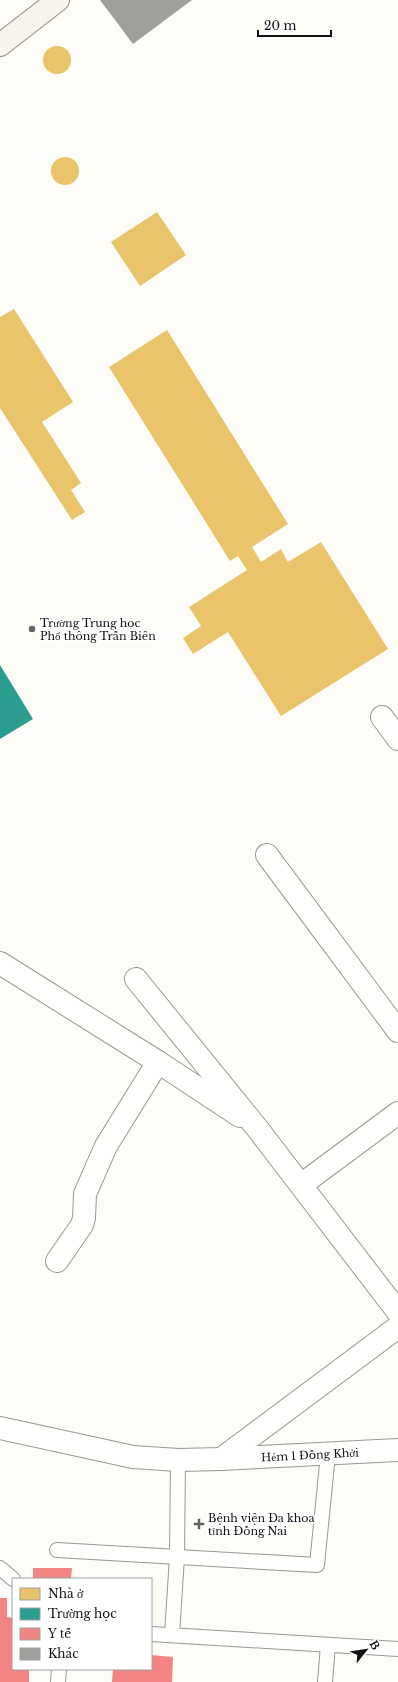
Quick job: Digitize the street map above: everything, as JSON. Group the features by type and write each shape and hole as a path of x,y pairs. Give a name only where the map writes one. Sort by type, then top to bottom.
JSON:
{"street":[{"path":"0,45 58,0"},
{"path":"382,717 398,739"},
{"path":"267,855 398,1031"},
{"path":"0,963 158,1062 257,1128"},
{"path":"136,979 257,1128 398,1312"},
{"path":"56,1261 82,1225 84,1218 85,1194 106,1146 158,1062"},
{"path":"301,1185 398,1113"},
{"path":"221,1459 398,1327"},
{"name":"Hẻm 1 Đồng Khởi","path":"0,1428 132,1457 178,1460 398,1450"}],"lane":[{"path":"57,1550 317,1565 328,1454"},
{"path":"172,1635 177,1557 178,1460"},
{"path":"0,1568 12,1578"},
{"path":"152,1634 398,1649"},
{"path":"325,1682 328,1645"},
{"path":"58,1682 60,1670"}],"building: Nhà ở":[{"path":"57,46 67,50 71,60 67,70 57,74 47,70 43,60 47,50"},
{"path":"65,157 75,161 79,171 75,181 65,185 55,181 51,171 55,161"},
{"path":"157,212 186,255 140,286 111,242"},
{"path":"14,309 73,402 42,422 81,483 71,490 85,512 72,520 0,408 0,317"},
{"path":"167,330 288,524 252,547 261,562 281,549 288,562 321,542 388,649 281,716 228,632 193,654 183,638 201,626 189,607 247,570 238,556 230,561 109,367"}],"building: Trường học":[{"path":"0,665 33,719 0,739"}],"building: Y tế":[{"path":"33,1568 72,1568 71,1578 33,1578"},
{"path":"0,1598 7,1598 7,1617 12,1618 12,1670 29,1670 29,1682 0,1682"},
{"path":"152,1655 173,1657 172,1682 112,1682 113,1670 152,1670"}],"building: Khác":[{"path":"100,0 192,0 133,44"}],"place":[{"name":"Trường Trung học Phổ thông Trấn Biên","path":"32,629"},
{"name":"Bệnh viện Đa khoa tỉnh Đồng Nai","path":"199,1524"}]}
